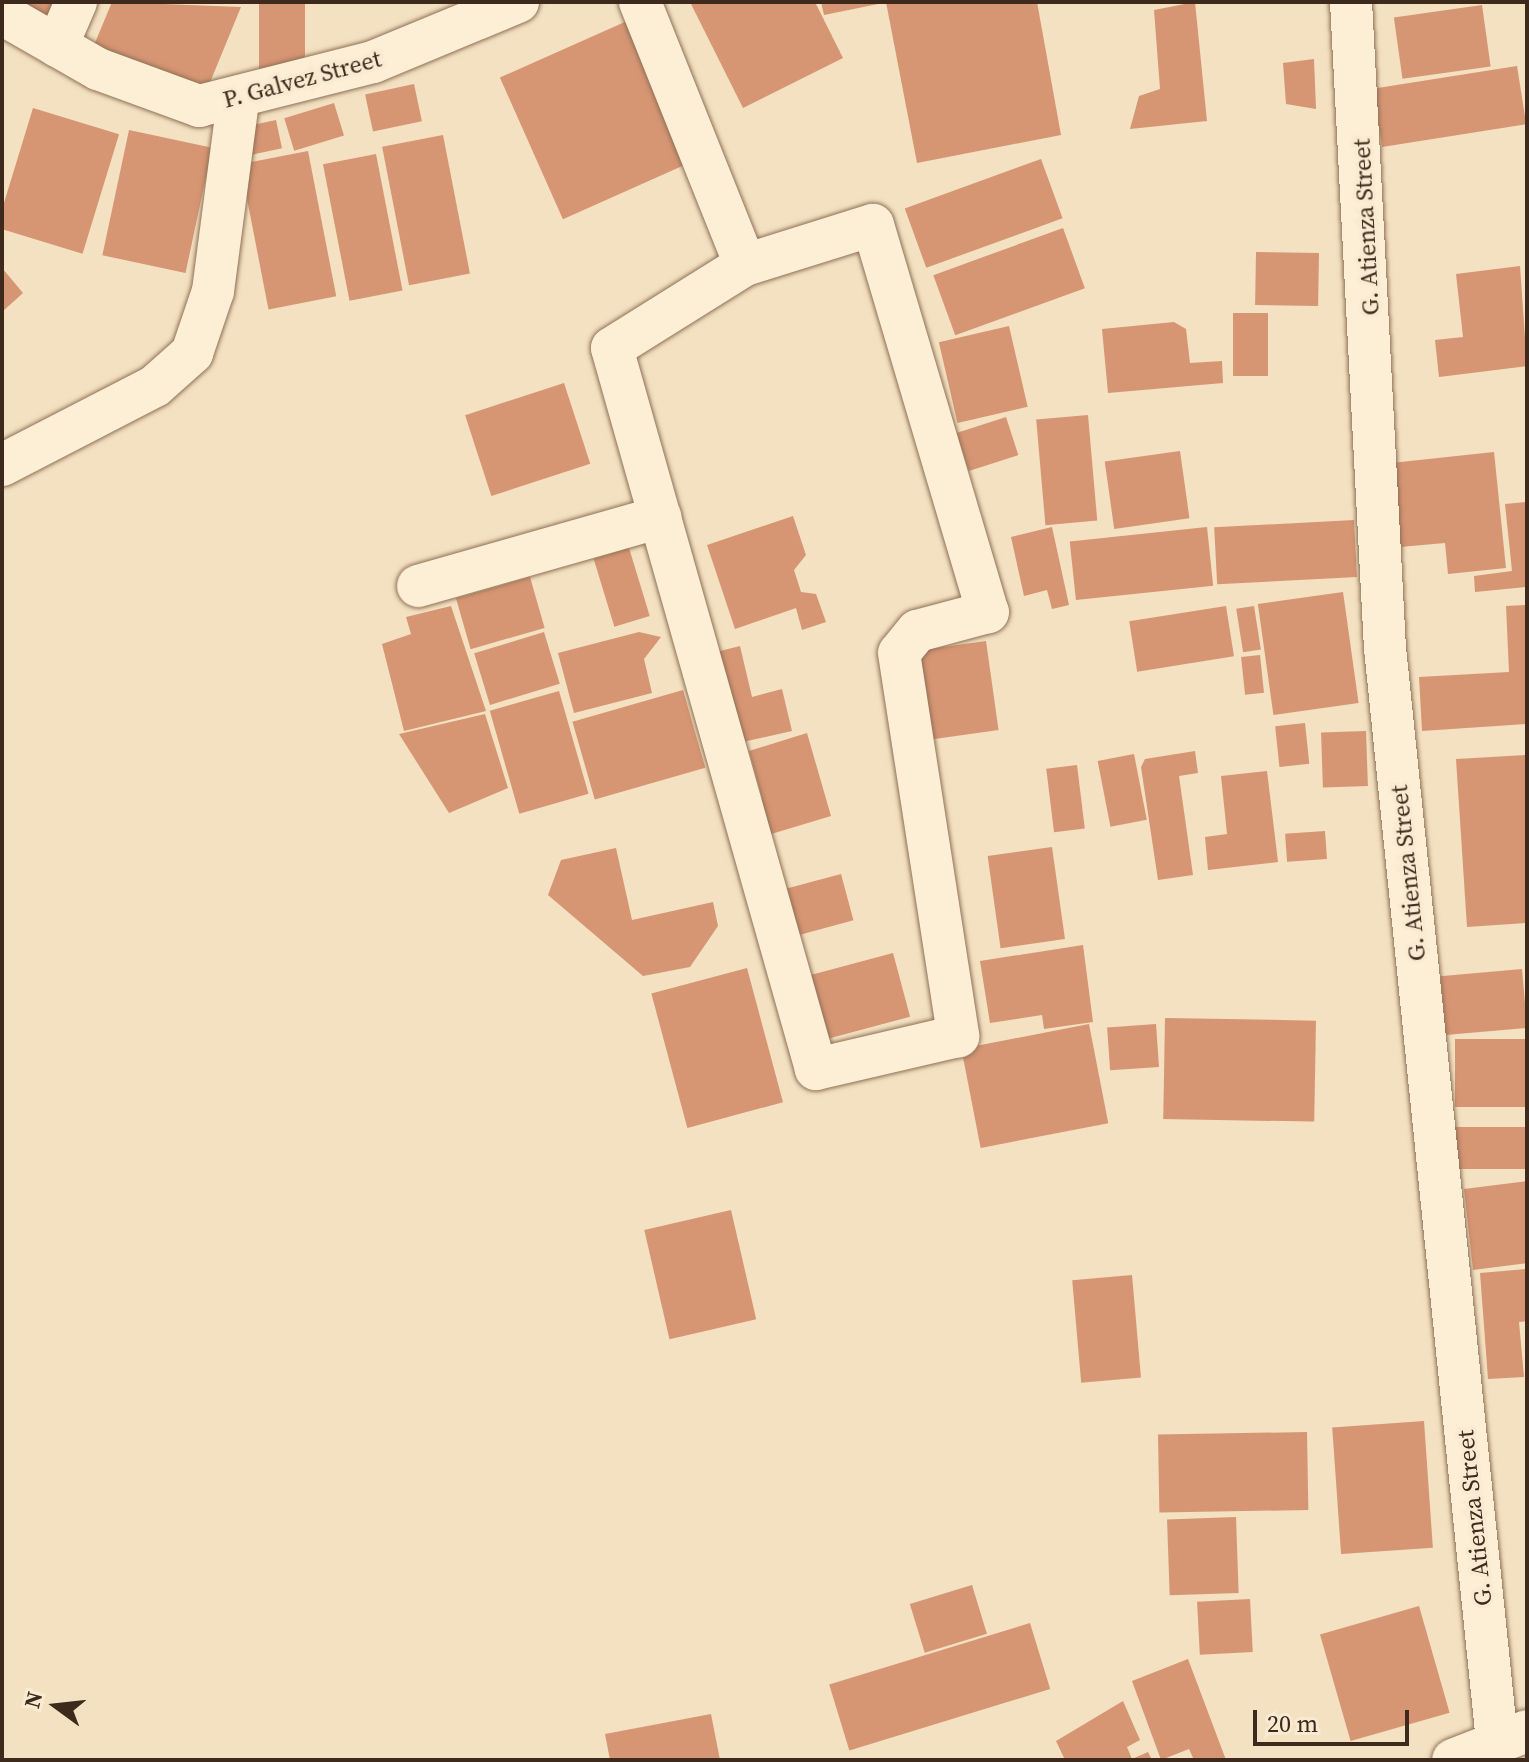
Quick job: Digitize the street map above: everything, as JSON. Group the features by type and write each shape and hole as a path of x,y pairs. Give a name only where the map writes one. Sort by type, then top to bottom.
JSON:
{"street":[{"path":"57,46 76,2"},
{"name":"P. Galvez Street","path":"2,14 57,46 173,100 199,106 238,100 373,62 518,2"},
{"path":"640,2 745,265"},
{"name":"G. Atienza Street","path":"1351,2 1385,648 1512,1736"},
{"path":"2,465 155,386 192,353 213,291 238,100"},
{"path":"873,225 988,612 917,631 899,653 958,1036 816,1069 660,517 612,348 745,265 873,225"},
{"path":"418,586 660,517"},
{"path":"1453,1760 1512,1736"}],"building":[{"path":"6,2 68,2 56,27"},
{"path":"112,2 241,7 204,97 92,50"},
{"path":"259,2 305,2 305,81 259,81"},
{"path":"690,2 815,2 843,58 743,108"},
{"path":"821,2 883,2 883,3 824,15"},
{"path":"886,2 1037,2 1061,135 917,163"},
{"path":"1195,2 1207,121 1130,129 1139,96 1160,89 1154,10"},
{"path":"1482,5 1491,66 1402,79 1394,17"},
{"path":"636,17 699,159 563,219 500,78"},
{"path":"1314,59 1316,109 1286,104 1283,63"},
{"path":"1517,66 1526,124 1382,147 1373,89"},
{"path":"414,84 422,121 373,132 365,94"},
{"path":"334,103 344,136 294,151 284,118"},
{"path":"33,108 119,134 83,254 2,229 2,209"},
{"path":"276,120 282,148 243,157 237,128"},
{"path":"129,130 212,148 186,273 102,255"},
{"path":"443,135 470,273 409,285 382,147"},
{"path":"308,151 336,296 269,309 240,164"},
{"path":"376,154 403,290 350,301 323,164"},
{"path":"1041,159 1063,218 926,268 905,209"},
{"path":"1063,228 1085,288 955,335 933,275"},
{"path":"1256,252 1319,253 1318,306 1255,305"},
{"path":"1520,266 1527,366 1439,377 1435,340 1463,337 1456,274"},
{"path":"2,268 23,293 2,312"},
{"path":"1233,313 1268,313 1268,376 1233,376"},
{"path":"1174,322 1186,329 1190,363 1222,361 1223,383 1108,393 1102,329"},
{"path":"1009,326 1028,407 958,423 939,342"},
{"path":"564,383 590,464 491,496 465,415"},
{"path":"1088,415 1097,521 1045,525 1036,420"},
{"path":"1006,417 1018,455 969,471 957,433"},
{"path":"1180,451 1189,518 1114,529 1105,462"},
{"path":"1494,452 1506,568 1448,574 1445,543 1400,547 1391,463"},
{"path":"1527,502 1527,587 1475,592 1474,576 1512,571 1505,504"},
{"path":"793,516 806,555 794,570 801,592 816,594 826,622 802,630 796,608 735,629 707,545"},
{"path":"1354,520 1357,577 1217,584 1214,527"},
{"path":"1052,527 1069,605 1052,609 1047,590 1024,596 1011,537"},
{"path":"1207,527 1213,586 1076,600 1070,541"},
{"path":"629,548 650,616 614,627 594,559"},
{"path":"530,577 545,628 471,649 456,598"},
{"path":"1343,592 1359,703 1273,715 1258,604"},
{"path":"1527,605 1527,724 1422,731 1419,677 1509,672 1506,606"},
{"path":"451,606 486,711 404,731 382,644 411,634 406,617"},
{"path":"1226,606 1234,656 1137,672 1129,621"},
{"path":"1254,606 1261,649 1243,652 1236,609"},
{"path":"544,632 560,684 490,705 474,653"},
{"path":"639,632 661,637 644,659 652,693 574,713 558,653"},
{"path":"986,641 999,730 929,740 917,651"},
{"path":"740,646 752,697 782,689 792,731 738,743 716,652"},
{"path":"1260,655 1264,693 1245,695 1241,657"},
{"path":"683,690 705,768 595,800 572,722"},
{"path":"559,691 588,794 519,814 490,711"},
{"path":"485,714 508,788 449,813 399,734"},
{"path":"1305,723 1309,764 1279,767 1275,726"},
{"path":"1366,731 1368,786 1323,788 1321,733"},
{"path":"807,733 831,816 758,838 748,802 762,798 749,751"},
{"path":"1195,751 1198,773 1179,776 1193,875 1158,880 1141,767 1145,759"},
{"path":"1134,754 1147,820 1110,827 1098,761"},
{"path":"1527,755 1527,923 1467,927 1456,759"},
{"path":"1077,765 1085,829 1054,832 1046,769"},
{"path":"1267,771 1278,862 1208,870 1205,837 1227,834 1221,776"},
{"path":"1325,831 1327,859 1287,862 1285,834"},
{"path":"1052,847 1065,939 1001,948 988,856"},
{"path":"616,848 632,920 713,902 718,926 690,967 643,976 548,895 561,860"},
{"path":"841,874 853,920 797,935 785,889"},
{"path":"1083,945 1093,1022 1044,1029 1042,1015 990,1023 980,961"},
{"path":"893,953 910,1017 823,1040 806,976"},
{"path":"747,968 783,1102 687,1128 651,994"},
{"path":"1522,969 1527,1028 1445,1035 1440,976"},
{"path":"1165,1018 1316,1021 1314,1122 1163,1119"},
{"path":"1089,1024 1108,1123 981,1148 961,1049"},
{"path":"1156,1024 1159,1067 1110,1070 1107,1027"},
{"path":"1455,1039 1527,1039 1527,1107 1455,1107"},
{"path":"1454,1127 1527,1127 1527,1169 1454,1169"},
{"path":"1527,1181 1527,1263 1473,1270 1464,1189"},
{"path":"731,1210 756,1319 669,1339 644,1230"},
{"path":"1527,1269 1527,1321 1519,1322 1524,1377 1488,1379 1480,1273"},
{"path":"1132,1275 1141,1378 1081,1383 1072,1280"},
{"path":"1424,1421 1433,1548 1341,1554 1332,1427"},
{"path":"1307,1432 1308,1510 1159,1513 1158,1435"},
{"path":"1236,1517 1239,1593 1170,1595 1167,1519"},
{"path":"972,1585 987,1634 925,1653 910,1604"},
{"path":"1250,1599 1253,1652 1200,1655 1197,1602"},
{"path":"1419,1606 1450,1713 1351,1741 1320,1634"},
{"path":"1030,1623 1050,1689 849,1750 829,1684"},
{"path":"1188,1659 1226,1760 1194,1760 1189,1749 1161,1760 1132,1681"},
{"path":"1123,1701 1140,1740 1127,1747 1132,1759 1148,1752 1152,1760 1065,1760 1056,1741"},
{"path":"711,1714 720,1760 610,1760 605,1734"}]}
